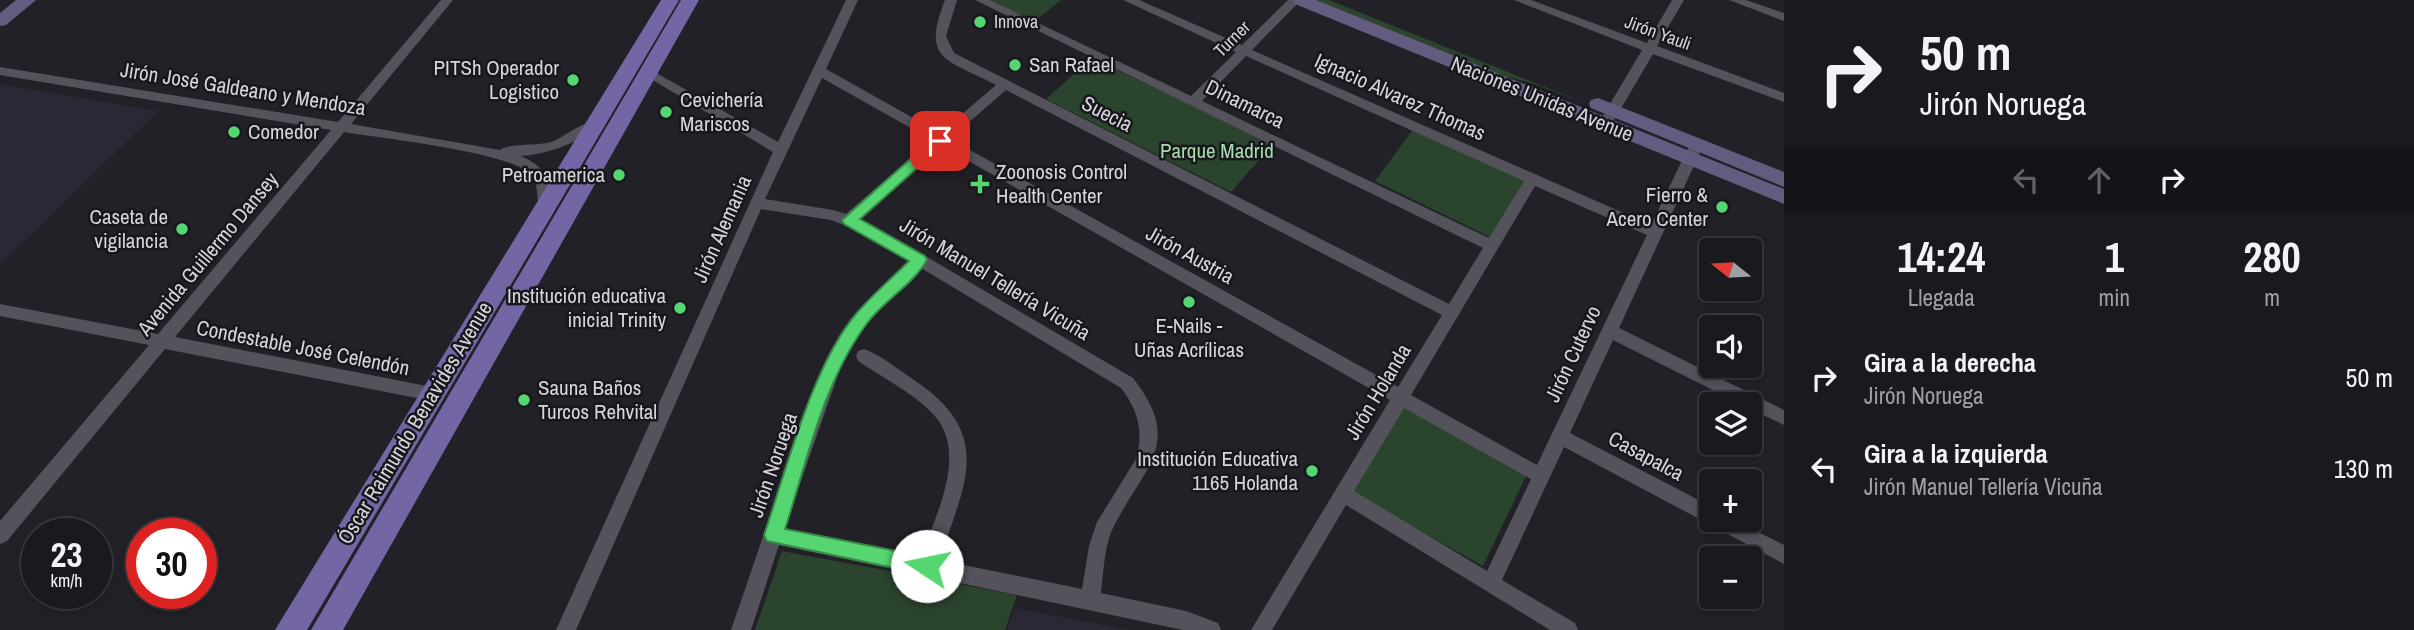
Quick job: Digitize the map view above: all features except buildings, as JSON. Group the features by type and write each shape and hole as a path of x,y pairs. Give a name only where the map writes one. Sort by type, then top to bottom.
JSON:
{"main road":[{"path":"2,7 27,0"},
{"name":"Óscar Raimundo Benavides Avenue","path":"290,630 670,0"},
{"name":"Óscar Raimundo Benavides Avenue","path":"326,630 690,0"},
{"name":"Naciones Unidas Avenue","path":"1301,0 1693,151 1784,180"},
{"name":"Naciones Unidas Avenue","path":"1339,0 1609,117"},
{"name":"Naciones Unidas Avenue","path":"1693,151 1784,197"}],"street":[{"name":"Avenida Guillermo Dansey","path":"0,535 447,0"},
{"name":"Jirón Alemania","path":"566,630 756,203 852,0"},
{"name":"Suecia","path":"951,0 939,37 944,50 1003,85 1452,313"},
{"name":"Dinamarca","path":"981,0 1492,246"},
{"name":"Ignacio Alvarez Thomas","path":"1129,0 1655,233"},
{"name":"Turner","path":"1193,102 1295,0"},
{"name":"Jirón Yauli","path":"1520,0 1784,98"},
{"path":"1609,117 1678,0"},
{"path":"1735,0 1784,17"},
{"name":"Jirón José Galdeano y Mendoza","path":"0,71 480,150 533,166 547,187 545,204"},
{"name":"Jirón Austria","path":"819,71 1541,476"},
{"path":"648,73 781,149"},
{"path":"849,220 1003,85"},
{"name":"Jirón José Galdeano y Mendoza","path":"480,150 544,149 577,137 593,125"},
{"name":"Jirón Cutervo","path":"1491,583 1693,151"},
{"name":"Jirón Holanda","path":"1261,630 1532,178"},
{"name":"Jirón Manuel Tellería Vicuña","path":"756,203 849,220 1127,383 1146,414 1150,441 1144,462 1106,522 1098,546 1090,600"},
{"name":"Jirón Noruega","path":"741,630 808,429 838,353 861,318 920,260"},
{"name":"Condestable José Celendón","path":"0,310 432,394"},
{"path":"1609,330 1783,413"},
{"path":"864,356 940,409 956,432 958,469 927,566"},
{"name":"Casapalca","path":"1560,436 1699,510"},
{"path":"1343,494 1568,630"},
{"path":"1740,532 1784,555"},
{"path":"773,535 1090,600 1186,621 1211,630"}],"shaded area":[{"path":"0,84 158,111 0,265"},
{"path":"1015,608 1131,630 1007,630"}],"green space":[{"path":"989,0 1061,0 1035,21"},
{"path":"1315,0 1329,0 1590,105 1534,84 1491,72"},
{"name":"Parque Madrid","path":"1092,58 1273,144 1231,192 1046,99"},
{"path":"1414,128 1526,178 1490,237 1375,181"},
{"path":"1404,400 1530,468 1483,566 1349,491"},
{"path":"782,551 1017,595 1005,630 755,630"}],"place":[{"name":"Innova","path":"980,22"},
{"name":"San Rafael","path":"1015,65"},
{"name":"PITSh Operador Logistico","path":"573,80"},
{"name":"Cevichería Mariscos","path":"666,112"},
{"name":"Comedor","path":"234,132"},
{"name":"Petroamerica","path":"619,175"},
{"name":"Zoonosis Control Health Center","path":"980,184"},
{"name":"Fierro & Acero Center","path":"1722,207"},
{"name":"Caseta de vigilancia","path":"182,229"},
{"name":"E-Nails - Uñas Acrílicas","path":"1189,302"},
{"name":"Institución educativa inicial Trinity","path":"680,308"},
{"name":"Sauna Baños Turcos Rehvital","path":"524,400"},
{"name":"Institución Educativa 1165 Holanda","path":"1312,471"}],"route":[{"path":"927,566 773,535 808,429 838,353 861,318 920,260 849,220 940,141"}]}
